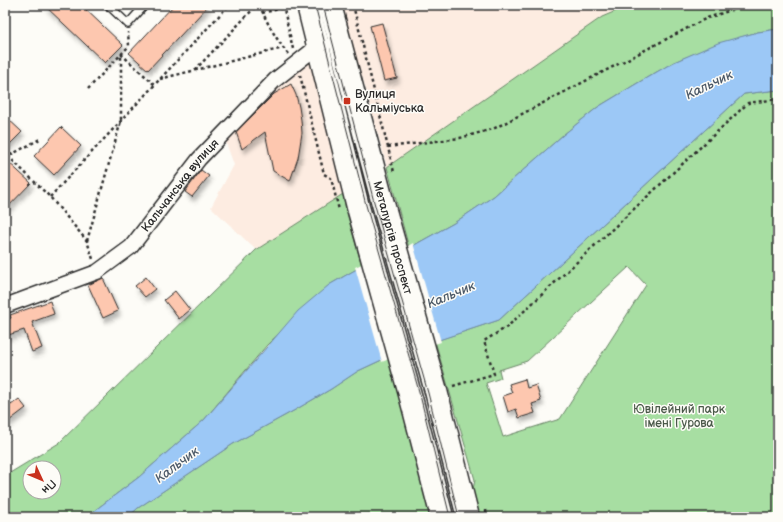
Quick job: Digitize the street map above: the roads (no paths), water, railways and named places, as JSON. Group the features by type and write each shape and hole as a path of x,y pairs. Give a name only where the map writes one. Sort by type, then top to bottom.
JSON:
{"main road":[{"name":"Металургів проспект","path":"308,5 329,43 445,388 468,517"},
{"name":"Металургів проспект","path":"330,5 329,43 349,209 411,398 442,517"}],"street":[{"name":"Кальчанська вулиця","path":"5,306 97,272 131,247 199,159 276,80 297,63 329,43"}],"lane":[{"path":"108,5 128,24 145,5"}],"water":[{"name":"Кальчик","path":"778,29 778,90 744,94 499,320 388,357 358,371 331,389 233,444 138,508 128,517 86,517 139,477 204,420 298,311 329,285 362,266 409,248 454,223 494,196 563,135 598,107 674,62 718,43 758,32"}],"tram line":[{"path":"315,5 366,205 420,395 450,517"},
{"path":"323,5 374,202 428,393 459,517"}],"place":[{"name":"Вулиця Кальміуська","path":"347,101"}],"park label":[{"name":"Ювілейний парк імені Гурова","path":"679,416"}]}
